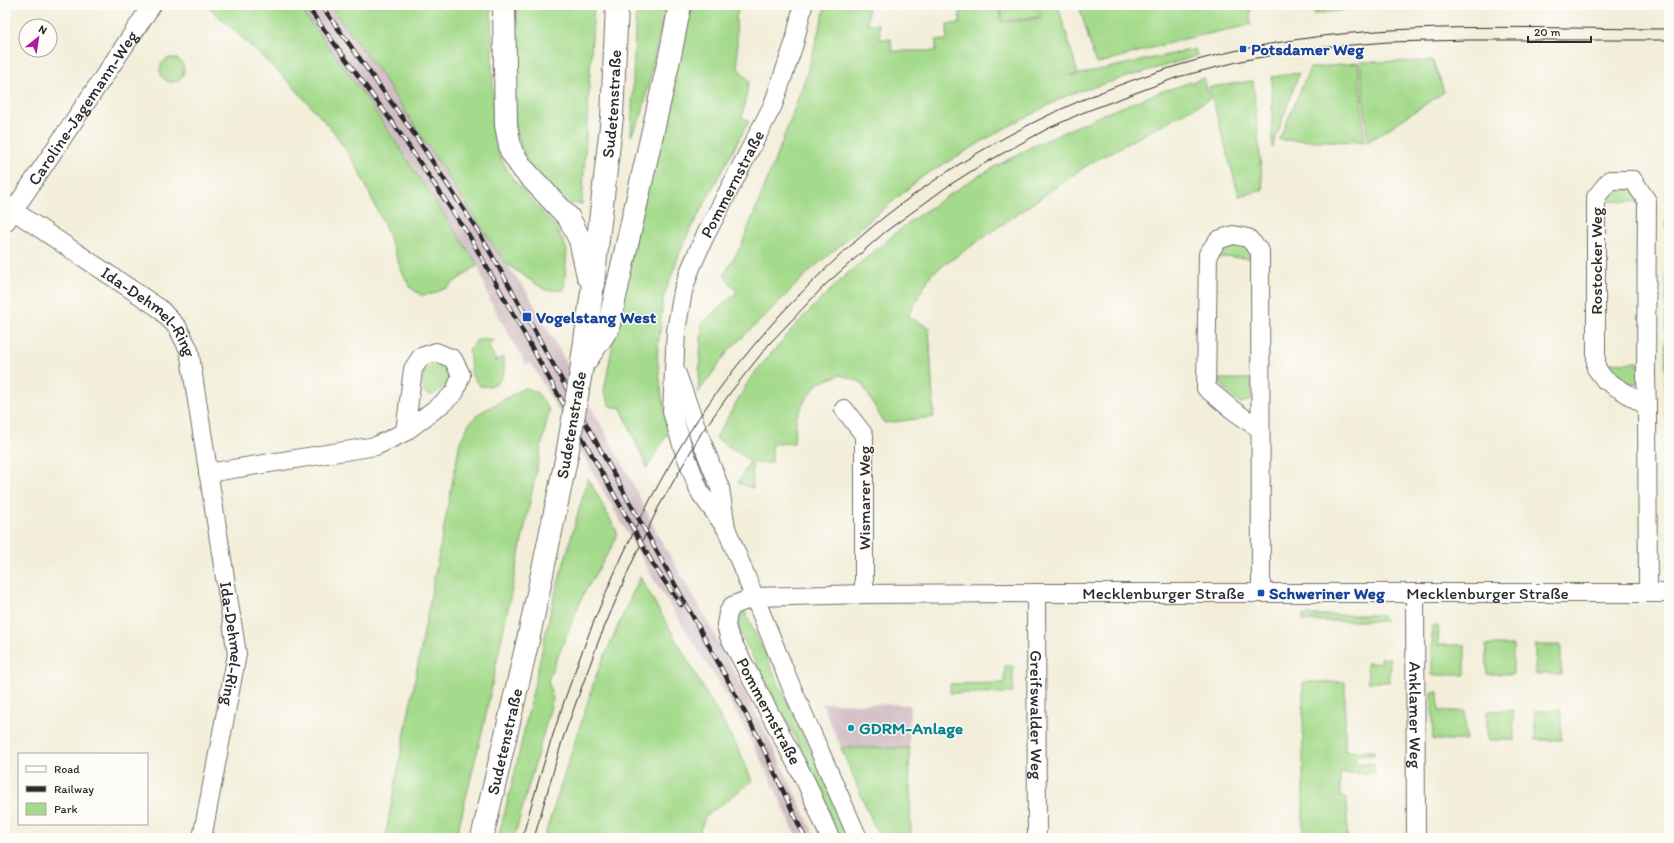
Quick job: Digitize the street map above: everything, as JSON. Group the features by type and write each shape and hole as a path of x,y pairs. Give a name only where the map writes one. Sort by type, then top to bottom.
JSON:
{"main road":[{"path":"504,5 506,125 511,151 522,169 569,218 580,240 592,292"},
{"name":"Sudetenstraße","path":"482,838 530,631 567,455 582,366 612,117 617,5"},
{"path":"582,366 608,328 671,51 680,5"}],"street":[{"name":"Caroline-Jagemann-Weg","path":"8,213 152,5"},
{"name":"Pommernstraße","path":"803,5 794,44 773,105 704,238 690,270 683,291 676,331 672,412 683,448 701,494 726,528 754,597 858,838"},
{"name":"Rostocker Weg","path":"1647,406 1605,380 1596,368 1596,197 1610,180 1633,180 1647,201 1648,593"},
{"name":"Ida-Dehmel-Ring","path":"8,213 158,308 178,328 188,350 237,654 202,838"},
{"path":"1260,429 1234,411 1206,388 1208,254 1218,240 1233,235 1248,238 1260,251 1261,593"},
{"name":"Wismarer Weg","path":"844,409 864,435 864,594"},
{"path":"208,473 376,446 406,432"},
{"name":"Mecklenburger Straße","path":"754,597 864,594 1036,593 1669,593"},
{"name":"Greifswalder Weg","path":"1036,593 1037,838"},
{"name":"Anklamer Weg","path":"1415,593 1416,838"},
{"name":"Pommernstraße","path":"754,597 732,606 728,612 726,625 729,636 807,784 830,838"}],"shaded area":[{"path":"298,5 330,5 380,73 505,263 526,290 625,468 658,535 701,609 766,733 816,838 797,838 768,773 727,696 654,580 531,363 526,365 490,301 478,265 422,179 360,89"},
{"path":"822,703 910,705 909,748 841,748"}],"green space":[{"path":"207,5 298,5 360,89 478,265 446,288 432,294 421,295 411,288 402,272 386,229 358,169 334,132 292,85"},
{"path":"330,5 491,5 494,135 499,155 512,178 556,227 567,250 564,290 545,290 505,263 380,73"},
{"path":"513,5 594,5 582,204 567,203 527,162 515,128"},
{"path":"636,5 666,5 642,114 631,136"},
{"path":"686,5 739,5 736,18 738,68 749,81 742,117 749,121 690,230 680,252 663,299 657,357 662,397 670,429 647,468 621,408 610,406 604,391 622,294"},
{"path":"826,5 868,5 868,24 879,24 880,39 891,39 892,51 936,51 936,40 947,40 947,24 960,24 960,5 1000,5 1002,23 1041,18 1040,5 1058,5 1078,74 1071,76 1195,49 1197,56 1070,94 998,132 922,177 814,267 729,350 698,393 702,323 737,292 724,275 742,244 790,121 807,73"},
{"path":"1002,5 1037,5 1039,17 1002,21"},
{"path":"1079,5 1251,5 1250,25 1184,39 1096,64"},
{"path":"1312,5 1371,5 1373,6 1314,14"},
{"path":"172,58 177,59 183,65 183,75 177,81 172,82 167,81 161,75 160,70 161,65 167,59"},
{"path":"1433,61 1444,92 1368,142 1360,62"},
{"path":"1358,63 1365,142 1279,140 1310,68"},
{"path":"1299,73 1272,148 1272,77"},
{"path":"1204,78 1210,99 1089,164 931,274 908,316 929,328 934,417 884,423 861,382 840,375 818,383 804,402 796,419 794,443 772,444 772,463 752,463 753,488 738,483 750,461 716,438 751,377 801,319 846,275 909,222 973,179 1031,147 1104,114 1160,92"},
{"path":"1253,81 1263,190 1239,196 1209,87"},
{"path":"1667,151 1669,151 1669,416 1665,416"},
{"path":"1621,186 1633,190 1639,202 1603,201 1607,190"},
{"path":"1227,243 1240,243 1250,250 1251,258 1216,257"},
{"path":"485,338 494,341 488,345 496,361 503,357 504,373 497,383 488,386 480,386 472,376 469,351 476,341"},
{"path":"1639,362 1639,383 1627,384 1607,372 1605,363"},
{"path":"434,363 442,364 449,374 449,378 448,382 442,388 432,395 426,394 423,389 422,382 426,369"},
{"path":"1218,379 1251,379 1252,400 1240,403 1228,393"},
{"path":"524,388 529,388 536,392 549,410 483,728 456,838 385,838 460,442 469,424 478,414"},
{"path":"588,478 617,532 613,545 584,593 548,680 553,699 514,838 498,838 514,776 552,605"},
{"path":"640,577 741,754 752,781 705,817 697,838 544,838 597,673"},
{"path":"743,608 833,797 850,838 840,838 798,743 739,631 737,615"},
{"path":"1303,615 1380,615 1386,621 1303,621"},
{"path":"1432,626 1438,626 1438,645 1465,645 1465,675 1432,675"},
{"path":"1486,645 1513,645 1513,674 1487,674"},
{"path":"1535,645 1561,645 1561,674 1535,674"},
{"path":"1380,658 1390,658 1390,682 1368,682 1367,663 1380,663"},
{"path":"1005,666 1013,666 1013,693 950,693 950,684 1004,683"},
{"path":"1303,682 1345,682 1345,751 1374,751 1374,755 1356,755 1356,763 1374,764 1375,773 1340,773 1340,797 1347,797 1347,838 1303,838"},
{"path":"1432,692 1438,692 1439,711 1465,711 1466,740 1433,740"},
{"path":"1513,710 1514,740 1487,740 1487,711"},
{"path":"1561,710 1561,740 1535,740 1535,711"},
{"path":"841,748 909,748 911,833 879,837"}],"tram line":[{"path":"522,838 536,788 568,689 586,641 627,546 651,499 687,435 737,365 779,316 859,238 888,214 931,183 975,155 1021,129 1069,106 1118,86 1168,69 1219,55 1270,44 1319,36 1419,29 1519,27 1669,29"},
{"path":"534,838 563,738 599,640 630,567 658,508 702,432 730,393 770,343 825,285 885,232 948,186 978,167 1047,129 1082,113 1178,77 1245,60 1315,48 1388,42 1469,40 1669,40"}],"railway":[{"path":"306,5 395,126 470,237 654,566 681,605"},
{"path":"321,5 417,138 478,231 724,673 759,739 805,838"}],"place":[{"name":"Potsdamer Weg","path":"1243,49"},
{"name":"Vogelstang West","path":"527,317"},
{"name":"Schweriner Weg","path":"1261,593"},
{"name":"GDRM-Anlage","path":"851,728"}]}
